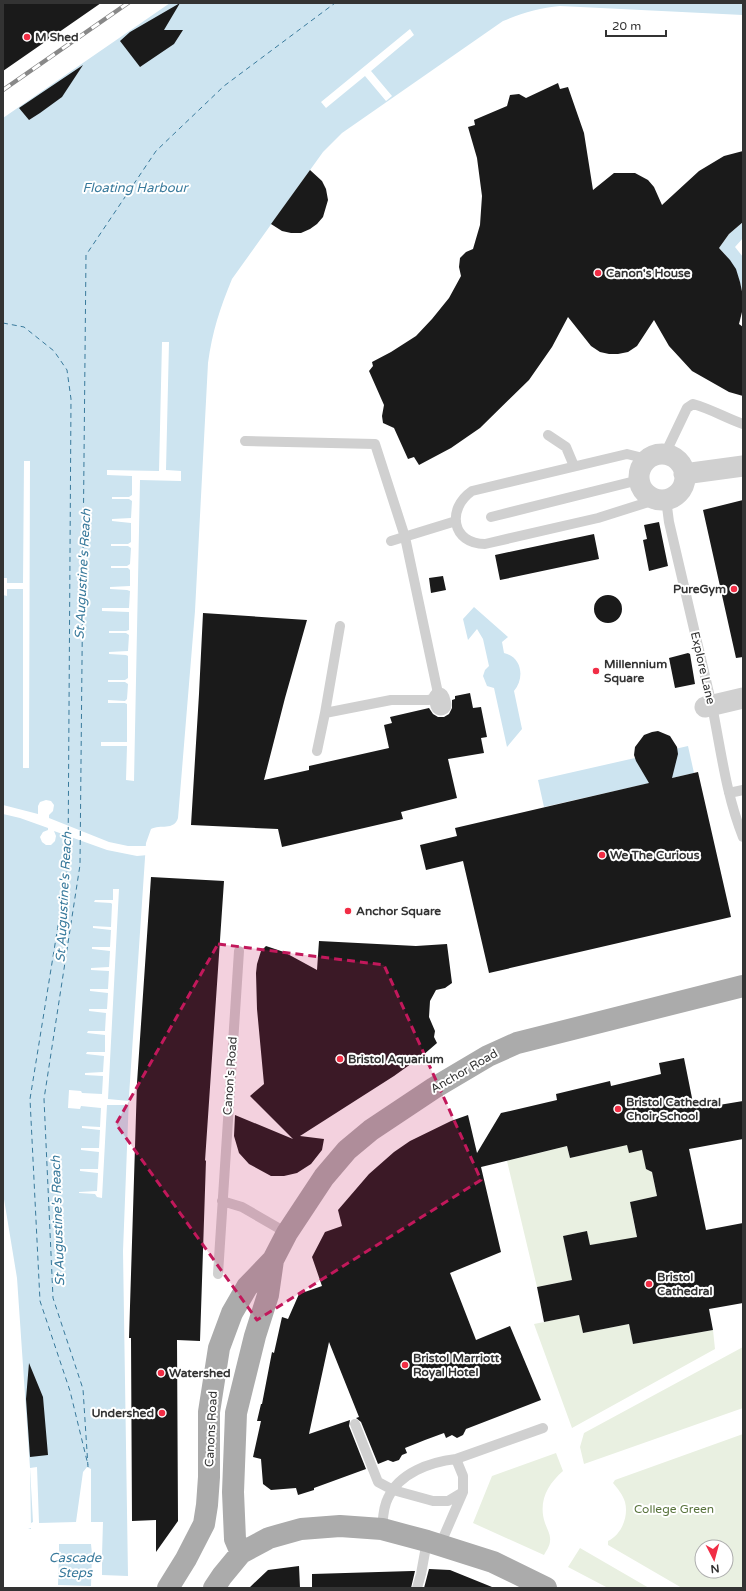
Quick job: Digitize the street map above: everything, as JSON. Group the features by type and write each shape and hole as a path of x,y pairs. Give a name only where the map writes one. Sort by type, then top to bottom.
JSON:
{"main road":[{"name":"Anchor Road","path":"286,1233 324,1177 347,1150 371,1130 434,1088 488,1056 517,1043 743,986"},
{"name":"Canons Road","path":"168,1588 186,1559 204,1524 208,1484 209,1412 218,1348 232,1313 247,1287 273,1260 286,1233"},
{"path":"241,1553 235,1539 233,1492 236,1413 255,1336 268,1295 273,1260"},
{"path":"214,1588 241,1553 269,1538 301,1529 340,1526 382,1529 434,1543 493,1562 546,1588"}],"street":[{"path":"656,456 672,457 679,461 684,474 684,482 681,489 675,495 662,499 650,496 644,491 639,480 639,472 642,465 656,456"},
{"path":"684,474 743,466"},
{"path":"708,706 743,698"}],"lane":[{"path":"662,499 598,518 485,544 472,542 464,536 456,521 456,512 459,504 464,496 472,491 627,454 656,456 687,408 693,404 705,407 743,424"},
{"path":"548,435 566,447 574,466"},
{"path":"245,441 375,444 405,537 440,701 391,700 325,713"},
{"path":"491,517 639,480"},
{"name":"Explore Lane","path":"662,499 669,522 708,706 735,816 743,836"},
{"path":"391,542 456,521"},
{"path":"317,751 340,626"},
{"path":"729,793 743,790"},
{"name":"Canon's Road","path":"218,1274 239,951"},
{"path":"222,1201 242,1207 286,1233"},
{"path":"355,1424 378,1482 393,1490 433,1501 448,1501 463,1492"},
{"path":"382,1529 387,1498 397,1483 411,1472 443,1461 456,1459 543,1428"},
{"path":"417,1588 421,1574 434,1543 463,1492 463,1476 456,1459"}],"highlighted area":[{"path":"218,944 384,965 481,1180 257,1320 116,1124"}],"green space":[{"path":"617,1140 647,1149 646,1169 652,1172 657,1196 630,1202 639,1249 611,1255 608,1242 590,1245 587,1231 563,1236 572,1280 537,1287 507,1161 567,1146 570,1158 618,1147"},
{"path":"579,1315 583,1333 629,1324 633,1344 713,1330 715,1349 572,1428 534,1324"},
{"path":"743,1347 743,1408 584,1464 580,1447 584,1433"},
{"name":"College Green","path":"743,1434 743,1588 682,1588 608,1545 608,1541 617,1534 623,1525 626,1514 624,1499 613,1483 615,1480"},
{"path":"556,1453 563,1471 548,1488 543,1501 543,1515 550,1539 544,1555 473,1523 492,1476"},
{"path":"580,1548 649,1588 608,1588 568,1567"}],"water":[{"name":"Floating Harbour","path":"170,3 743,3 743,15 560,6 531,11 503,21 342,133 323,152 232,279 217,320 208,363 195,611 178,818 176,822 170,826 151,829 146,843 129,1096 123,1251 128,1576 102,1575 102,1555 92,1554 91,1586 58,1585 59,1554 31,1554 31,1538 28,1538 28,1529 31,1528 30,1468 17,1278 3,1193 3,118"},
{"path":"743,222 743,238 735,247 743,257 743,296 740,282 732,264 719,248 729,234"},
{"path":"474,607 508,637 502,642 504,653 515,659 520,669 520,680 514,691 522,729 507,747 494,688 487,686 483,676 485,670 489,666 483,639 477,629 468,640 463,619"},
{"path":"688,746 694,773 544,807 538,780"}],"pier":[{"path":"410,29 414,35 371,71 392,96 386,101 365,76 326,108 321,102"},
{"path":"162,342 169,342 166,470 181,471 181,481 140,480 134,781 126,780 127,746 101,746 101,742 127,742 127,704 108,703 108,700 125,701 127,699 128,684 125,682 108,682 108,680 125,680 128,678 128,656 109,654 109,652 128,651 129,635 126,633 109,633 109,631 129,630 129,612 102,611 102,608 129,608 130,591 110,589 110,587 130,586 130,570 128,568 111,568 111,566 127,566 130,564 131,548 128,546 111,546 111,544 128,544 131,542 131,523 112,521 112,519 131,518 132,501 129,499 112,499 112,497 129,497 132,495 132,476 107,475 107,470 159,471"},
{"path":"24,461 30,461 29,768 23,768 23,589 7,589 7,596 3,595 3,578 7,578 7,583 23,583"},
{"path":"46,800 51,801 54,805 53,811 49,815 49,818 109,842 128,846 148,846 148,855 137,856 107,850 54,831 56,836 55,841 51,845 46,845 42,842 40,837 43,832 48,830 48,828 20,818 3,814 3,805 38,814 38,806 40,802"},
{"path":"113,889 119,889 108,1099 129,1101 128,1105 107,1105 102,1198 97,1197 95,1194 79,1193 97,1191 98,1173 80,1171 80,1169 98,1169 99,1152 81,1150 81,1148 99,1148 100,1130 82,1128 82,1126 100,1127 101,1108 81,1106 80,1109 68,1108 69,1090 81,1091 82,1093 102,1094 103,1076 85,1075 85,1073 103,1072 104,1056 86,1054 87,1052 105,1052 105,1035 87,1033 88,1031 105,1031 106,1013 89,1011 89,1009 107,1009 108,993 90,991 90,989 108,989 109,971 91,970 91,968 109,967 110,951 92,949 92,947 110,947 111,930 93,928 93,926 111,927 112,904 94,902 95,900 113,900"},
{"path":"37,1467 39,1523 76,1522 83,1472 87,1467 91,1469 91,1522 103,1522 102,1555 92,1554 91,1544 59,1544 59,1554 31,1554 31,1538 28,1538 28,1529 31,1529 31,1523 33,1522 30,1468"}],"building":[{"name":"M Shed","path":"3,3 101,3 3,71"},
{"path":"180,3 164,30 183,30 174,44 140,67 120,41 130,32"},
{"path":"83,65 62,97 40,113 29,120 19,108"},
{"name":"Canon's House","path":"558,83 560,89 568,87 584,133 593,190 614,173 635,173 648,180 654,187 662,205 699,171 724,156 743,151 743,222 729,234 719,248 736,269 743,296 742,312 739,324 743,327 743,396 729,392 692,371 669,346 654,320 637,346 628,352 609,354 600,352 591,346 568,317 552,347 529,380 480,428 451,448 419,465 414,457 408,459 394,428 383,423 382,416 384,405 369,371 373,366 372,362 416,336 432,319 449,298 461,276 459,267 460,258 466,252 473,249 480,225 482,196 477,158 468,127 475,125 474,120 507,106 510,95 519,94 526,98"},
{"path":"310,170 322,181 326,189 328,200 323,217 317,224 301,233 282,231 271,224"},
{"path":"743,500 743,657 736,658 703,510"},
{"path":"659,522 668,566 649,571 643,540 647,539 644,525"},
{"path":"594,534 599,559 500,580 495,555"},
{"path":"443,576 446,590 431,593 429,578"},
{"path":"608,595 618,599 622,609 618,619 608,623 598,619 594,609 598,599"},
{"path":"203,613 307,620 264,780 309,770 309,766 389,748 384,725 392,723 390,717 429,708 433,714 438,717 444,717 449,714 452,708 452,700 455,699 455,696 470,693 473,708 481,707 487,737 481,738 484,753 448,759 457,798 401,812 403,819 282,847 278,829 191,825"},
{"path":"688,653 690,654 695,684 675,688 669,658"},
{"name":"We The Curious","path":"658,731 670,736 677,747 678,754 672,778 698,772 731,917 489,973 463,861 426,870 420,845 457,836 455,828 649,783 636,761 634,755 635,747 644,735"},
{"path":"151,877 224,881 205,1161 206,1160 200,1341 177,1340 178,1521 156,1552 156,1520 132,1521 131,1338 129,1338 137,1083"},
{"name":"Bristol Aquarium","path":"319,941 416,946 447,944 452,983 445,988 436,990 430,1001 429,1017 435,1031 434,1037 437,1043 394,1076 300,1136 324,1139 322,1150 311,1164 297,1173 284,1176 271,1176 249,1164 239,1153 234,1136 235,1115 293,1139 250,1096 264,1084 257,1009 257,964 261,951 266,946 284,952 317,970"},
{"path":"684,1058 694,1108 719,1103 719,1105 743,1101 743,1139 689,1149 706,1230 743,1223 743,1303 709,1309 713,1330 633,1344 629,1324 583,1333 579,1315 544,1322 537,1287 572,1280 563,1236 587,1231 590,1245 637,1237 630,1202 657,1196 652,1172 646,1169 642,1150 629,1153 627,1145 570,1158 567,1146 481,1167 501,1252 450,1273 476,1340 510,1326 541,1400 466,1429 463,1435 457,1438 452,1435 446,1438 444,1433 425,1440 405,1448 407,1453 402,1455 399,1460 393,1462 388,1460 378,1464 361,1422 356,1418 359,1417 329,1342 309,1434 350,1420 349,1426 366,1469 298,1495 296,1488 271,1490 263,1484 261,1459 253,1457 261,1421 257,1421 262,1404 272,1352 274,1353 282,1317 288,1319 299,1294 322,1286 312,1257 325,1232 342,1226 338,1210 369,1174 394,1152 410,1141 451,1121 468,1115 477,1153 501,1113 557,1100 556,1094 610,1081 611,1086 661,1074 659,1063"},
{"path":"29,1363 43,1397 48,1455 30,1457 26,1399"},
{"path":"299,1566 300,1588 249,1588 268,1570"},
{"path":"429,1569 450,1570 492,1588 424,1588"},
{"path":"415,1571 411,1588 312,1588 312,1574"}],"ferry route":[{"path":"88,1467 83,1389 53,1298 44,1099 80,865 86,255 156,151 224,86 335,3"},
{"path":"3,323 24,327 54,351 67,370 71,399 68,864 30,1099 40,1301 70,1391 88,1465"}],"railway":[{"path":"3,90 128,3"}],"place":[{"name":"M Shed","path":"27,37"},
{"name":"Canon's House","path":"598,273"},
{"name":"PureGym","path":"734,589"},
{"name":"Millennium Square","path":"596,671"},
{"name":"We The Curious","path":"602,855"},
{"name":"Anchor Square","path":"348,911"},
{"name":"Bristol Aquarium","path":"340,1059"},
{"name":"Bristol Cathedral Choir School","path":"618,1109"},
{"name":"Bristol Cathedral","path":"649,1284"},
{"name":"Bristol Marriott Royal Hotel","path":"405,1365"},
{"name":"Watershed","path":"161,1373"},
{"name":"Undershed","path":"162,1413"}],"water label":[{"name":"St Augustine's Reach","path":"82,574"},
{"name":"St Augustine's Reach","path":"63,897"},
{"name":"St Augustine's Reach","path":"57,1221"},
{"name":"Cascade Steps","path":"75,1564"}]}
